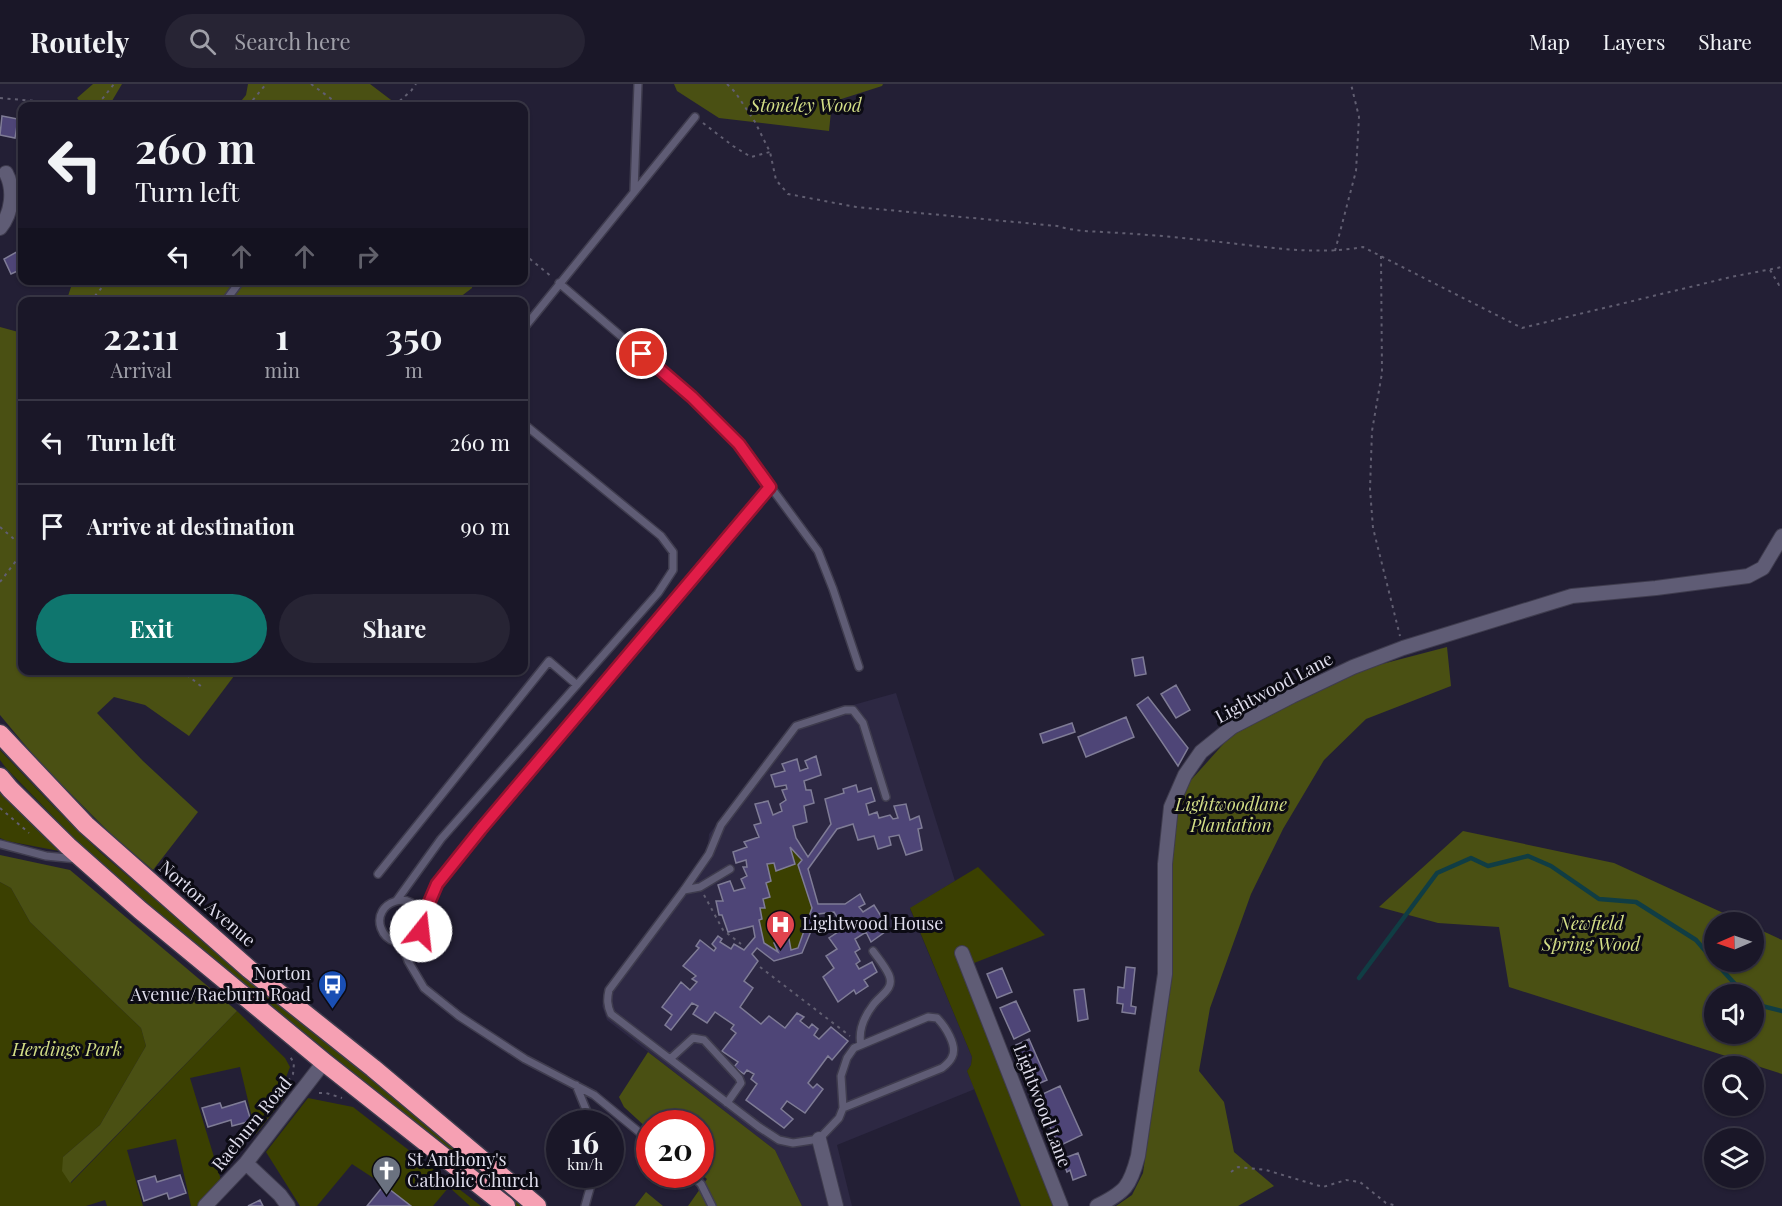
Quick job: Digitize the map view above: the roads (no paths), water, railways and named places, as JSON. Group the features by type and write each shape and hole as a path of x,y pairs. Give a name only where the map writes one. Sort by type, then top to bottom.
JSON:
{"highway":[{"name":"Norton Avenue","path":"0,734 86,825 224,946 537,1206"},
{"path":"0,777 83,859 140,910 324,1062 506,1206"}],"street":[{"path":"0,228 8,217 12,191 6,173"},
{"name":"Lightwood Lane","path":"1097,1206 1121,1194 1134,1174 1165,974 1165,864 1171,807 1185,775 1202,752 1232,727 1302,691 1403,648 1572,596 1748,576 1763,568 1782,536"},
{"name":"Lightwood Lane","path":"962,953 1061,1206"},
{"name":"Raeburn Road","path":"205,1206 246,1163 324,1062"},
{"path":"819,1139 836,1206"},
{"path":"246,1163 280,1195 288,1206"}],"lane":[{"path":"634,191 638,84"},
{"path":"528,323 695,117"},
{"path":"559,283 692,397 739,444 818,550 860,667"},
{"path":"528,427 661,536 673,552 673,570 658,593 441,839 397,900 387,906 381,915 380,922 387,938 394,942 409,942 417,937 437,884 770,487"},
{"path":"378,874 549,661 577,685"},
{"path":"843,1108 942,1068 952,1059 954,1052 948,1032 937,1018 928,1017 854,1048 847,1058 842,1076 843,1108 839,1118 819,1139 793,1143 779,1140 759,1128 611,1014 607,1006 608,997 609,990 709,854 721,825 796,726 845,710 853,710 863,723 886,797"},
{"path":"0,844 46,856 83,859"},
{"path":"684,891 700,887 730,868"},
{"path":"397,900 411,902 417,906 423,917"},
{"path":"402,943 408,961 424,988 459,1016 525,1059 594,1095 636,1130"},
{"path":"861,1045 863,1023 873,1004 890,987 889,976 873,951"},
{"path":"669,1059 693,1038 704,1040 741,1083 727,1103"},
{"path":"576,1085 586,1110"},
{"path":"585,1206 590,1188"},
{"path":"703,1188 712,1206"}],"waterway":[{"path":"1359,978 1437,873 1471,858 1488,866 1528,856 1551,866 1599,899 1636,902 1696,940 1704,949"},
{"path":"1724,972 1735,984"},
{"path":"1764,1006 1782,1011"}],"place":[{"name":"Lightwood House","path":"781,950"},
{"name":"Norton Avenue/Raeburn Road","path":"332,1010"},
{"name":"St Anthony's Catholic Church","path":"386,1196"}],"park label":[{"name":"Stoneley Wood","path":"806,106"},
{"name":"Lightwoodlane Plantation","path":"1231,815"},
{"name":"Newfield Spring Wood","path":"1591,934"},
{"name":"Herdings Park","path":"67,1050"}]}
